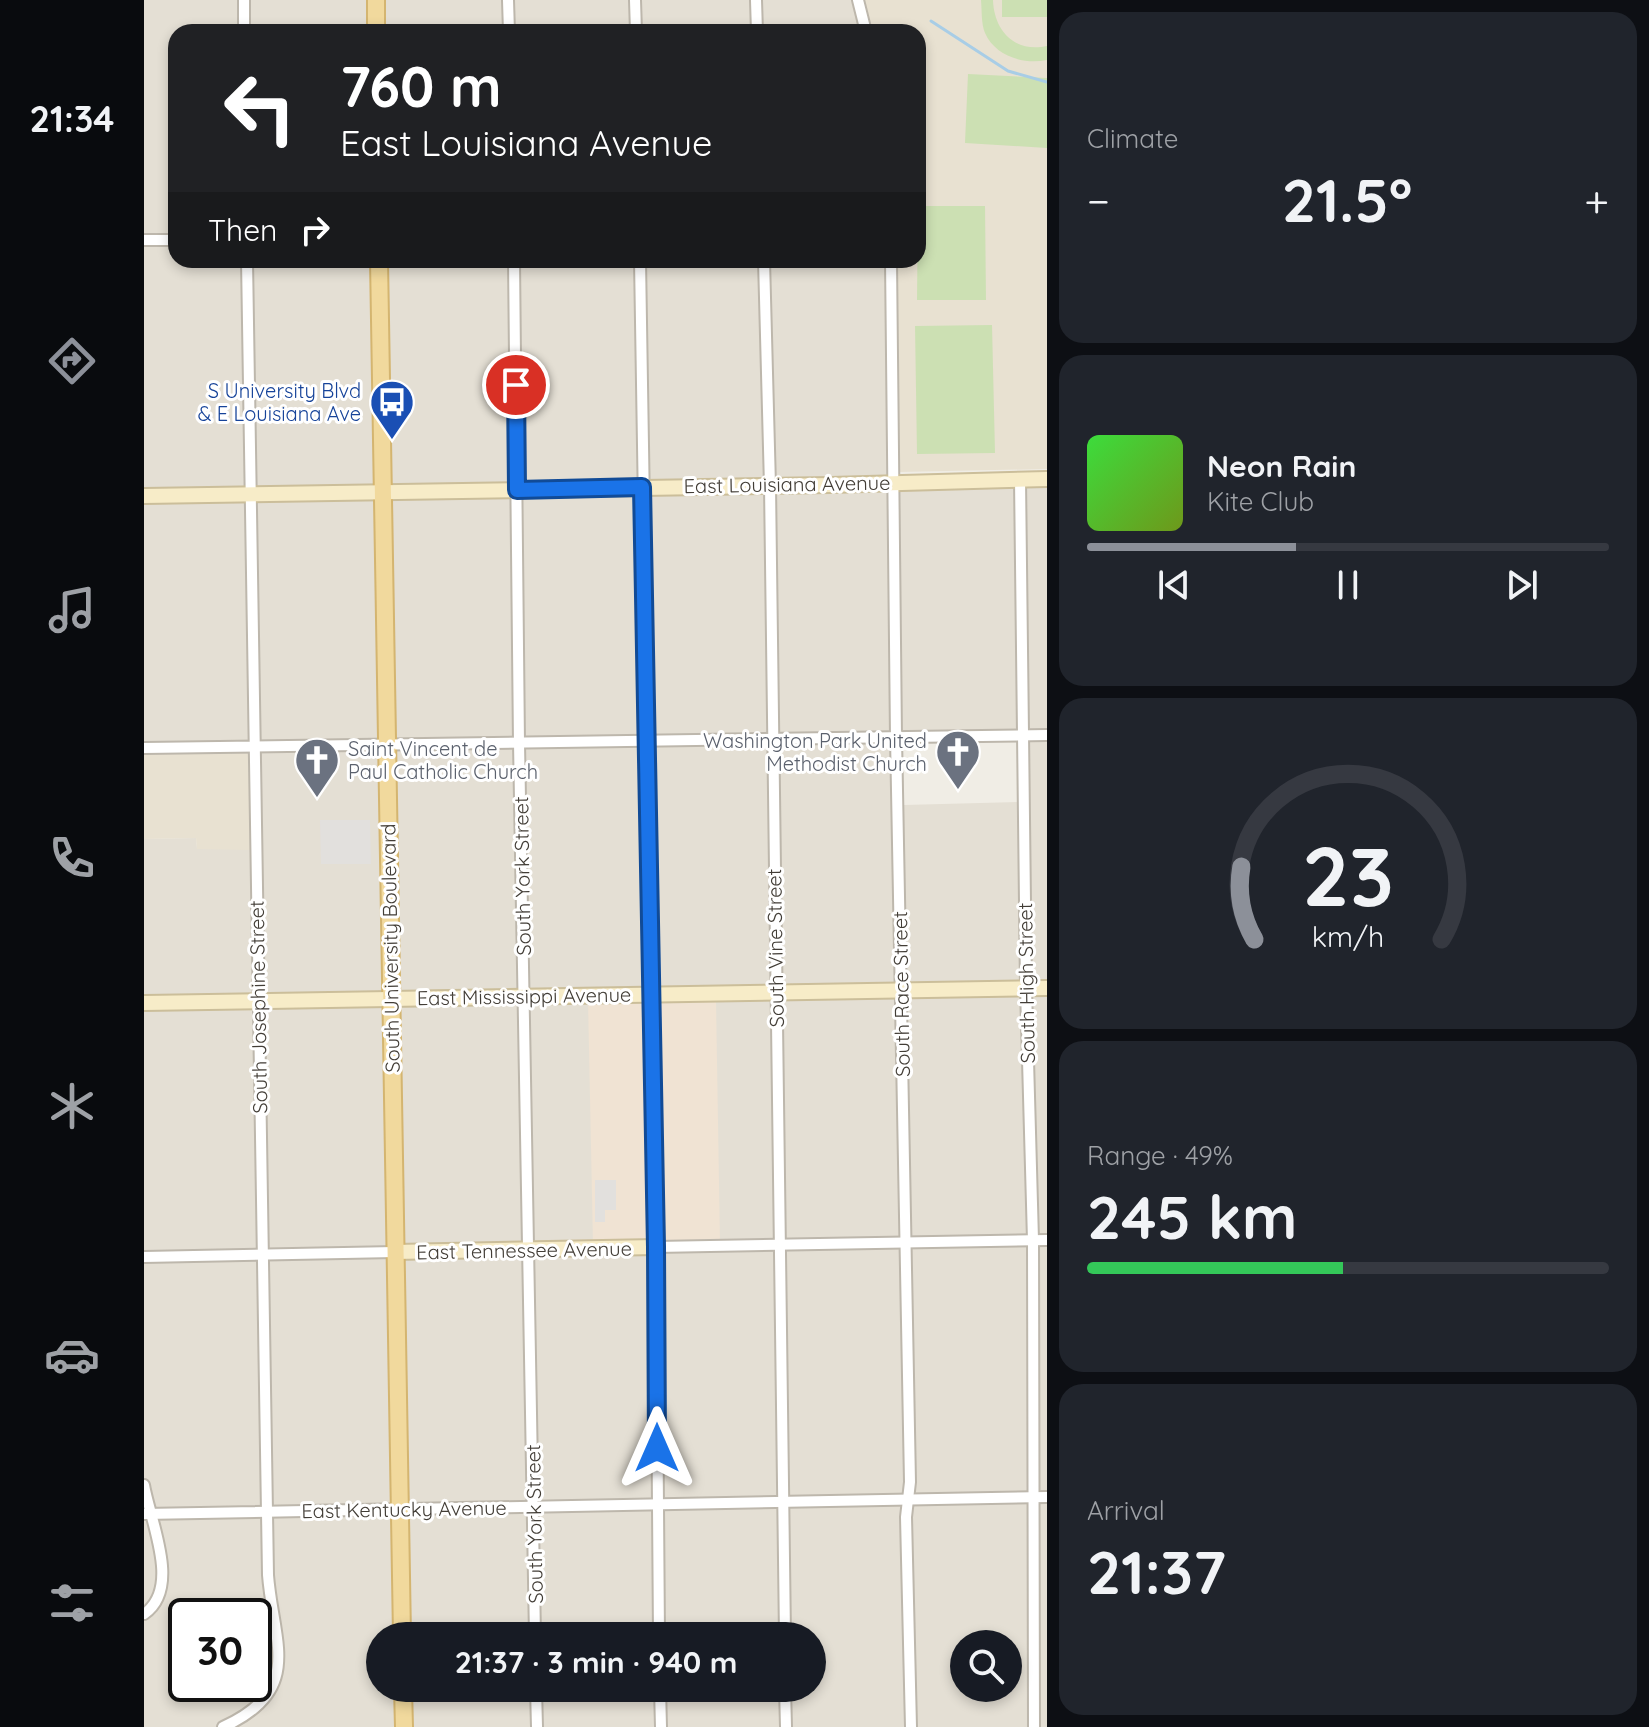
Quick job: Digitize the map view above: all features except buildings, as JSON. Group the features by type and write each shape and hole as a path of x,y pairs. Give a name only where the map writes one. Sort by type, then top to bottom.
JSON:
{"main road":[{"path":"376,0 376,24"},
{"name":"South University Boulevard","path":"379,268 402,1622"},
{"path":"403,1702 404,1727"}],"street":[{"path":"244,0 244,24"},
{"path":"508,0 509,24"},
{"path":"635,0 636,24"},
{"path":"756,0 757,24"},
{"path":"858,0 864,24"},
{"path":"144,240 168,240"},
{"name":"South Josephine Street","path":"223,1727 241,1719 260,1703 276,1676 279,1637 269,1591 267,1511 247,268"},
{"name":"South York Street","path":"514,268 535,1622"},
{"path":"640,268 659,1622"},
{"name":"South Vine Street","path":"764,268 770,486 785,1622"},
{"name":"South Race Street","path":"891,268 911,1727"},
{"name":"South High Street","path":"1020,479 1026,988 1033,1240 1034,1727"},
{"name":"East Louisiana Avenue","path":"144,496 1047,479"},
{"path":"144,748 1047,735"},
{"name":"East Mississippi Avenue","path":"144,1003 1047,988"},
{"name":"East Tennessee Avenue","path":"144,1257 1047,1240"},
{"path":"144,1485 147,1514 162,1558 163,1582 152,1608 144,1614"},
{"name":"East Kentucky Avenue","path":"147,1514 1047,1497"},
{"path":"536,1702 537,1727"},
{"path":"660,1702 661,1727"},
{"path":"785,1702 786,1727"}],"shaded area":[{"path":"144,0 851,0 858,24 168,24 168,268 887,268 888,489 1047,487 1047,1727 144,1727 144,839 196,838 197,849 251,849 249,755 144,754","holes":["1019,741 1020,802 904,805 903,744"]},
{"path":"864,0 1047,0 1047,469 899,472 896,268 926,268 926,24 871,24"},
{"path":"247,753 250,758 251,850 197,849 196,838 144,839 144,754"},
{"path":"320,820 370,820 371,864 321,864"},
{"path":"588,1000 716,1000 720,1242 593,1245"},
{"path":"595,1180 616,1180 616,1210 605,1210 605,1222 595,1222"}],"green space":[{"path":"981,0 993,0 997,21 1016,43 1047,46 1047,60 1020,60 996,48 984,29"},
{"path":"1002,0 1047,0 1047,17 1002,17"},
{"path":"968,74 1047,78 1047,148 965,143"},
{"path":"926,206 985,206 986,300 917,300 917,268 926,268"},
{"path":"992,325 995,453 917,454 915,326"}],"waterway":[{"path":"931,21 1008,71 1047,82"}],"place":[{"name":"S University Blvd & E Louisiana Ave","path":"392,441"},
{"name":"Washington Park United Methodist Church","path":"958,791"},
{"name":"Saint Vincent de Paul Catholic Church","path":"317,799"}],"route":[{"path":"516,385 517,490 642,487 657,1448"}]}
